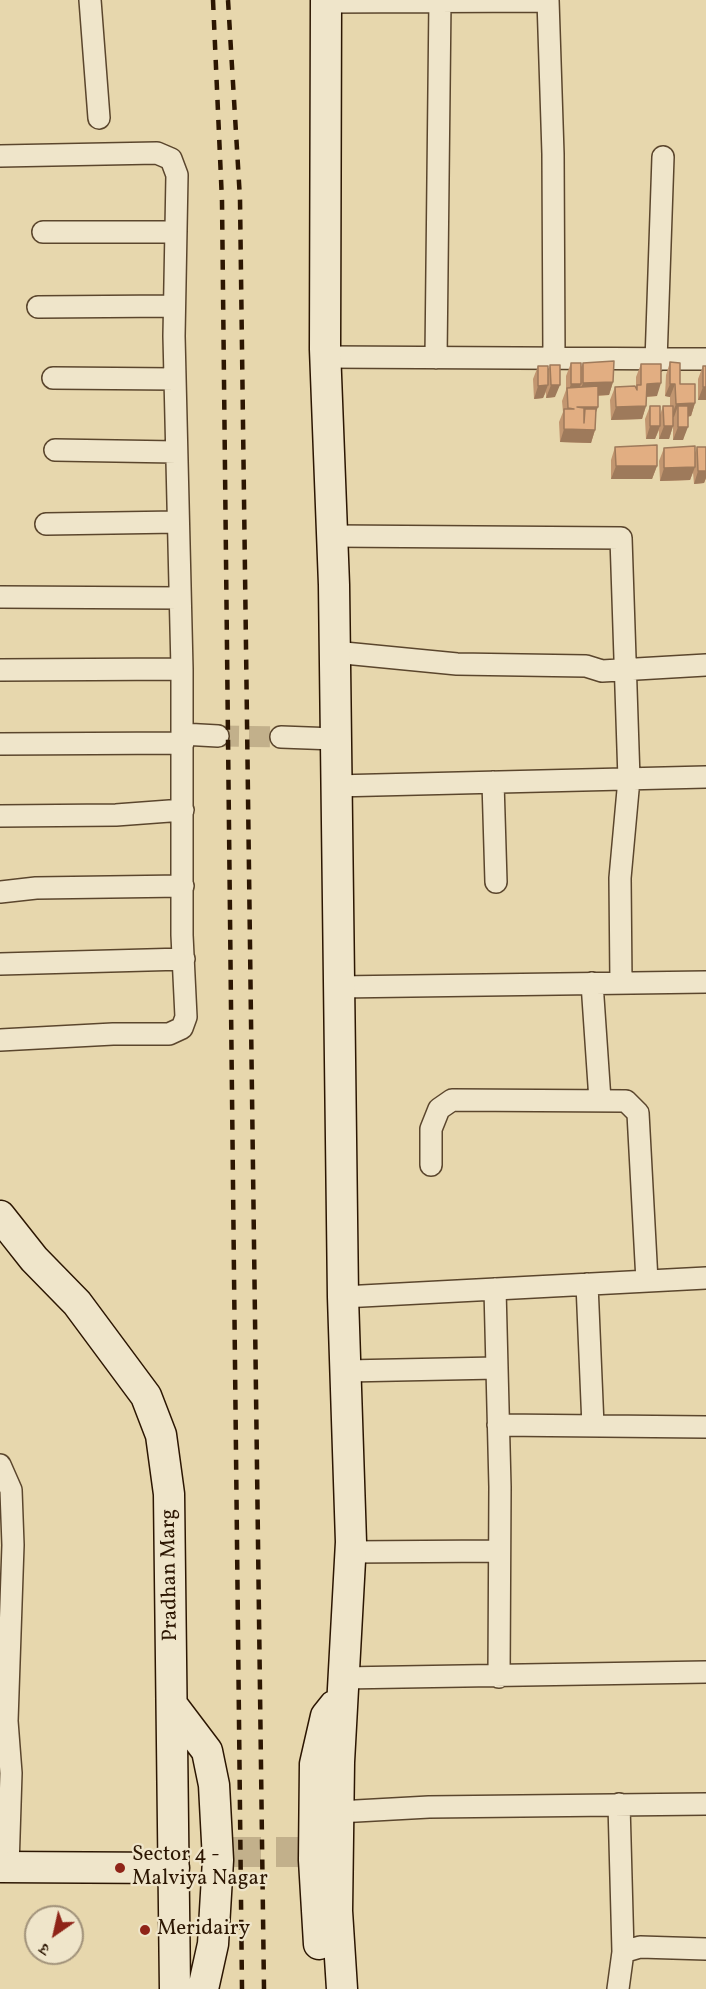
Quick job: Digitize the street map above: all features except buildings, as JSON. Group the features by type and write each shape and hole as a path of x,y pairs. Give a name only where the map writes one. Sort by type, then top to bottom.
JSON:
{"street":[{"path":"90,0 99,118"},
{"path":"436,358 440,0"},
{"path":"342,1989 337,1911 342,1690 350,1552 343,1297 332,536 326,357 326,1 548,0 553,154 554,358"},
{"path":"0,156 157,153 171,159 177,175 174,306 182,669 186,1017 182,1028 169,1034 112,1034 0,1040"},
{"path":"656,361 663,157"},
{"path":"43,232 176,232"},
{"path":"38,307 174,306"},
{"path":"326,357 656,361 706,359"},
{"path":"53,378 175,379"},
{"path":"55,450 176,452"},
{"path":"46,524 178,522"},
{"path":"332,536 621,537 629,778 620,878 621,983"},
{"path":"0,597 180,598"},
{"path":"334,652 457,664 586,666 602,671 706,665"},
{"path":"0,670 182,669"},
{"path":"0,744 218,736"},
{"path":"281,737 335,739"},
{"path":"335,786 706,777"},
{"path":"494,782 495,882"},
{"path":"0,816 116,815 183,810"},
{"path":"0,892 36,888 183,886"},
{"path":"0,964 184,959"},
{"path":"338,987 706,982"},
{"path":"592,983 600,1100"},
{"path":"431,1165 431,1129 439,1109 453,1100 626,1101 638,1113 647,1281"},
{"name":"Pradhan Marg","path":"0,1216 34,1259 77,1303 146,1396 161,1435 170,1494 175,1989"},
{"path":"343,1297 706,1278"},
{"path":"587,1284 593,1426"},
{"path":"495,1289 500,1551 499,1677"},
{"path":"346,1371 497,1368"},
{"path":"498,1425 706,1427"},
{"path":"0,1465 11,1490 6,1563 4,1683 11,1773 4,1867 174,1868"},
{"path":"350,1552 500,1551"},
{"path":"342,1690 499,1677 706,1672"},
{"path":"322,1989 307,1852 315,1764 326,1716 342,1690"},
{"path":"173,1706 207,1751 224,1852 213,1944 203,1989"},
{"path":"339,1812 619,1804 706,1804"},
{"path":"618,1989 623,1952 619,1804"},
{"path":"623,1952 640,1947 706,1949"}],"tunnel":[{"path":"218,736 281,737"},
{"path":"231,1852 300,1852"}],"railway":[{"path":"213,0 222,201 242,1989"},
{"path":"228,0 240,199 264,1989"}],"place":[{"name":"Sector 4 - Malviya Nagar","path":"120,1868"},
{"name":"Meridairy","path":"145,1930"}]}
